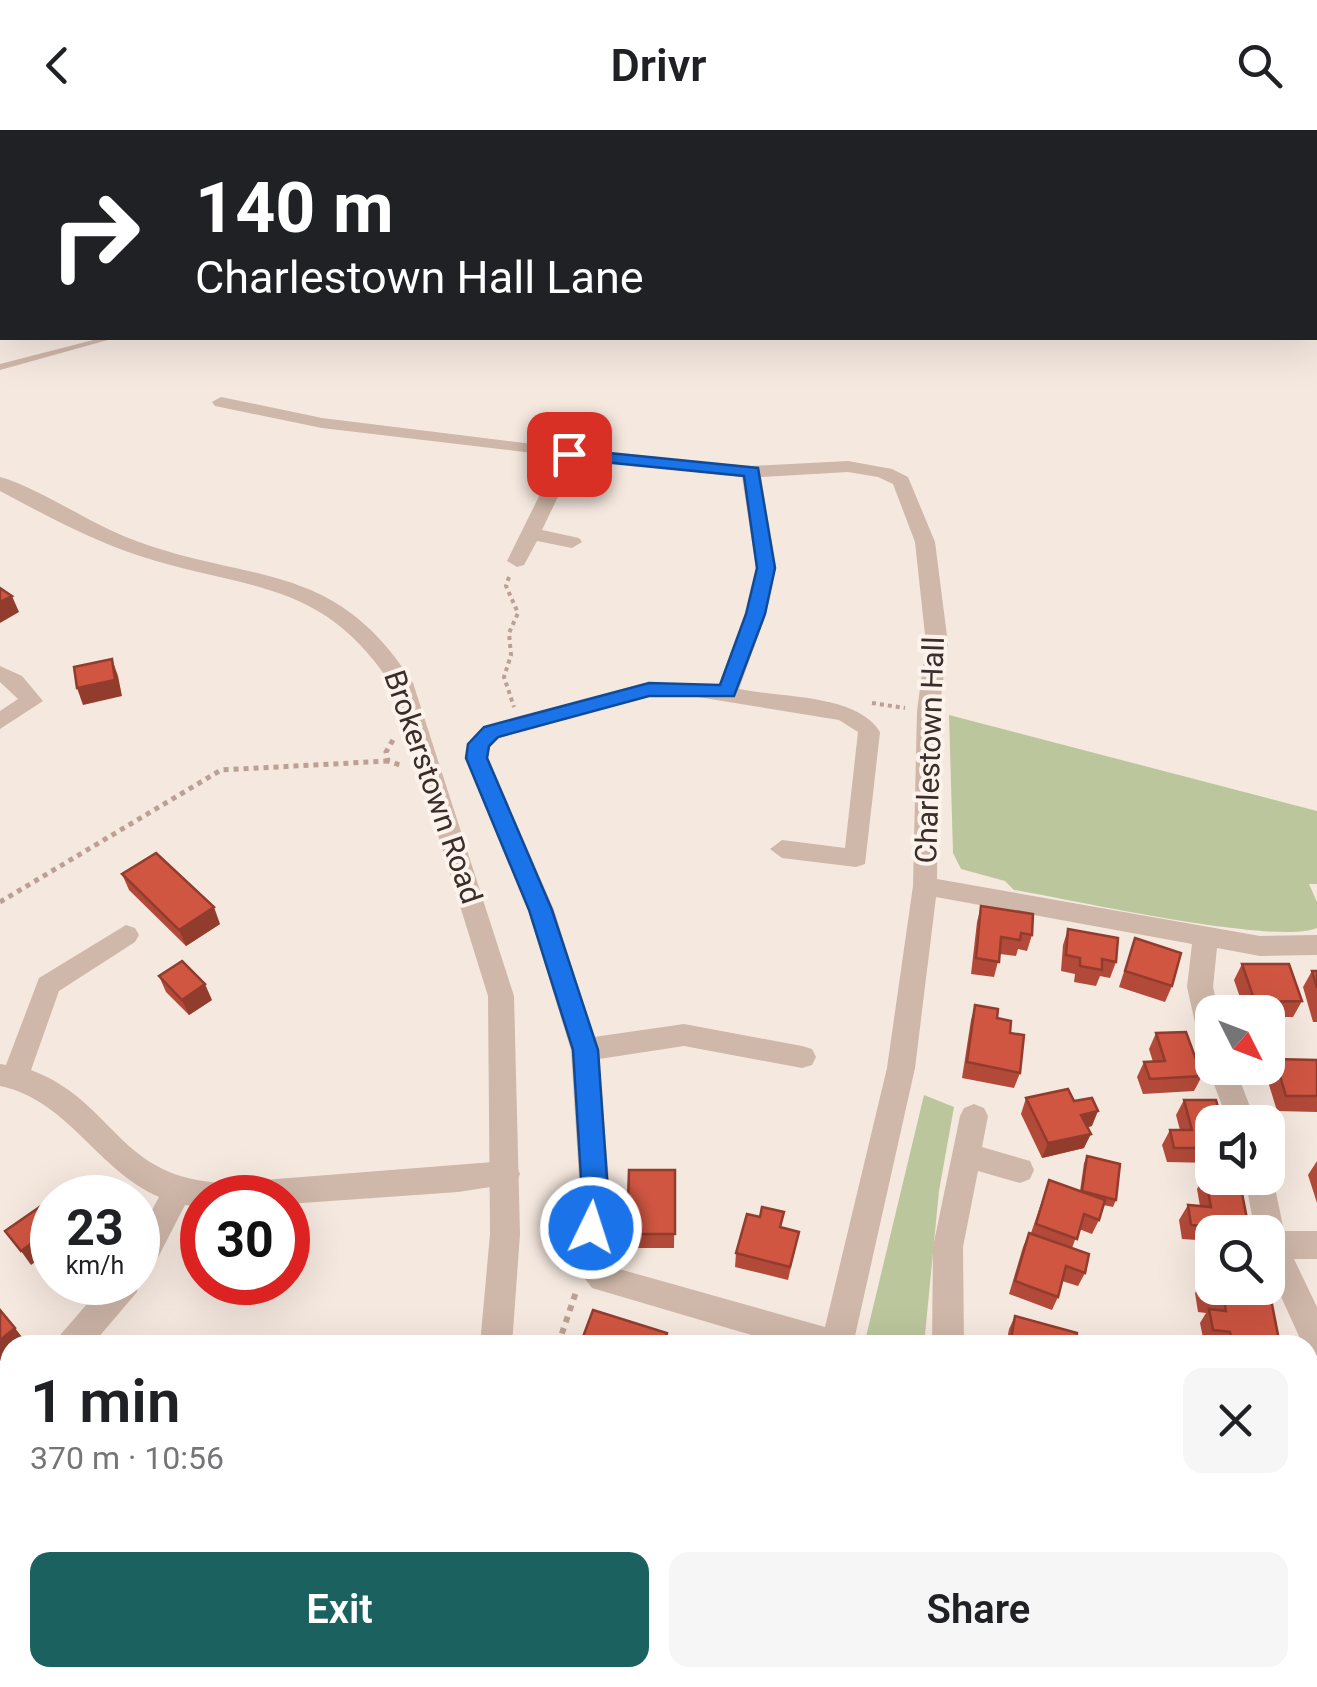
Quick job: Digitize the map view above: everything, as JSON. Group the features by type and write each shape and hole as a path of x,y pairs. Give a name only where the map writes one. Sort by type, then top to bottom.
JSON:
{"street":[{"name":"Charlestown Hall","path":"221,402 274,417 569,454 752,472 869,467 901,481 925,542 938,644 928,711 925,886 901,1068 838,1335"},
{"path":"516,561 569,454"},
{"path":"727,692 756,614 766,568 752,472"},
{"name":"Brokerstown Road","path":"0,483 74,523 167,557 258,576 303,592 334,608 384,650 402,683 501,996 506,1174 497,1335"},
{"path":"530,534 572,542"},
{"path":"0,673 14,681 32,701 0,721"},
{"path":"782,850 856,858 869,732 861,720 727,692 649,689 491,732 479,744 477,758 541,910 586,1050 595,1193 586,1262 603,1278 801,1335"},
{"path":"925,886 1260,946 1317,944"},
{"path":"126,936 48,985 8,1075 42,1084 55,1093 124,1160 177,1191 234,1194 506,1174"},
{"path":"1202,995 1206,936"},
{"path":"586,1050 684,1035 802,1057"},
{"path":"948,1335 948,1246 974,1116"},
{"path":"966,1155 1020,1170"},
{"path":"160,1223 177,1191"},
{"path":"1285,1245 1317,1245"},
{"path":"1285,1273 1314,1335"},
{"path":"81,1335 106,1305"}],"lane":[{"path":"0,367 102,340"}],"path":[{"path":"515,710 504,678 511,655 509,633 518,614 506,586 516,561"},
{"path":"860,701 928,711"},
{"path":"498,714 531,705"},
{"path":"0,902 221,770 388,761"},
{"path":"561,1335 586,1262"}],"green space":[{"path":"949,715 1317,811 1317,884 1309,884 1317,902 1317,928 1260,931 1171,919 1014,890 1005,881 961,869 953,853"},
{"path":"924,1095 954,1107 939,1191 925,1335 866,1335"}],"building":[{"path":"0,588 12,596 0,602"},
{"path":"112,659 115,680 77,688 74,667"},
{"path":"156,853 214,907 179,930 122,874"},
{"path":"981,906 1033,914 1032,935 1021,933 1020,940 1001,937 999,962 976,958"},
{"path":"1068,929 1118,938 1116,962 1102,959 1102,970 1080,966 1080,958 1066,955"},
{"path":"1135,938 1181,953 1172,986 1125,971"},
{"path":"182,961 205,984 182,1000 159,976"},
{"path":"1242,964 1289,964 1302,1001 1285,1001 1285,995 1253,995"},
{"path":"975,1005 998,1009 997,1018 1011,1021 1010,1033 1024,1035 1020,1073 967,1062"},
{"path":"1186,1032 1195,1057 1195,1076 1150,1079 1144,1062 1165,1061 1156,1033"},
{"path":"1285,1059 1317,1060 1317,1096 1286,1096"},
{"path":"1068,1089 1074,1101 1092,1098 1098,1111 1081,1115 1091,1134 1048,1143 1026,1098"},
{"path":"1184,1100 1216,1100 1217,1105 1195,1105 1195,1148 1174,1148 1170,1130 1192,1130"},
{"path":"1087,1156 1120,1164 1116,1200 1082,1191"},
{"path":"629,1170 675,1170 675,1234 627,1234"},
{"path":"1049,1180 1105,1200 1099,1220 1084,1214 1077,1239 1036,1224"},
{"path":"1209,1195 1242,1195 1246,1215 1195,1215 1195,1225 1191,1225 1188,1205 1211,1207"},
{"path":"762,1207 784,1212 780,1227 799,1232 790,1267 736,1253 747,1214 760,1217"},
{"path":"30,1214 30,1245 21,1251 5,1231"},
{"path":"1029,1233 1089,1254 1085,1273 1066,1266 1058,1297 1015,1281"},
{"path":"1225,1305 1272,1305 1278,1335 1231,1335 1213,1330 1209,1309 1226,1311"},
{"path":"0,1310 15,1328 0,1335"},
{"path":"593,1310 667,1333 666,1335 584,1335"},
{"path":"1015,1316 1077,1333 1077,1335 1012,1335"}],"route":[{"path":"569,454 752,472 766,568 756,614 727,692 649,689 491,732 479,744 477,758 541,910 586,1050 595,1193 591,1228"}]}
